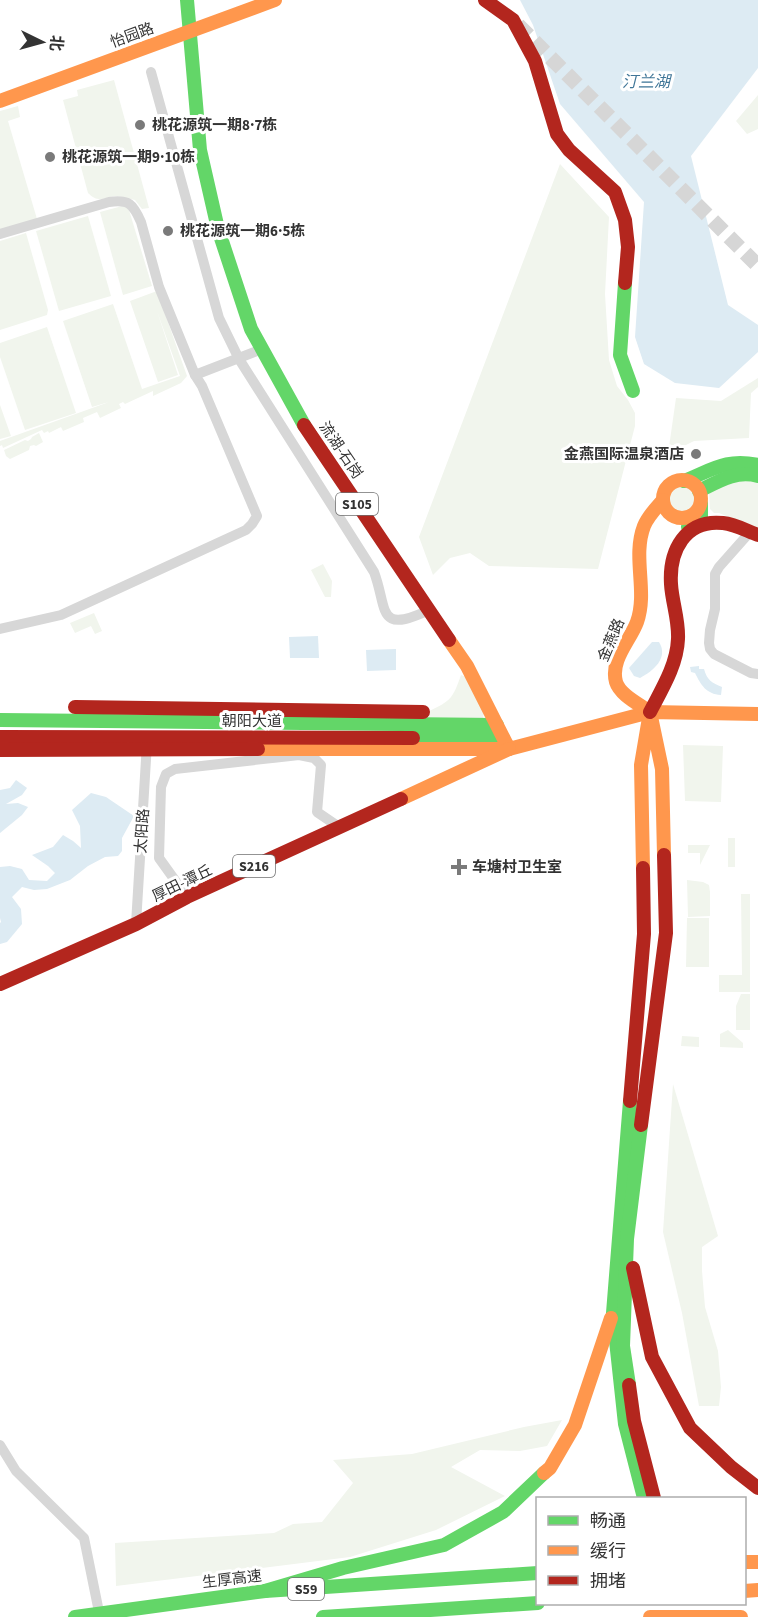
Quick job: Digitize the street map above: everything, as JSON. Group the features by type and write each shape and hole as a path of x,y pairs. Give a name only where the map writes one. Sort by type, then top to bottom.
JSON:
{"main road":[{"name":"流湖-石岗","path":"187,0 200,150 219,229 251,329 306,428 467,666 503,737"},
{"name":"怡园路","path":"0,101 274,0"},
{"path":"485,0 513,20 535,61 557,134 569,150 615,192 626,220 627,247 620,355 633,391"},
{"name":"金燕路","path":"650,712 624,686 620,678 620,671 638,632 647,604 649,588 645,553 650,526 664,504 664,494 672,484 733,461 758,465"},
{"path":"664,504 672,515 684,518 695,514 701,501 731,476 741,473 758,476"},
{"path":"684,481 695,486 708,517 754,534"},
{"path":"644,1497 625,1424 613,1313 644,934 641,765 650,712 671,659 674,634 666,573 670,545 682,531 701,517 701,501"},
{"path":"654,1497 634,1421 623,1346 627,1239 666,933 662,769 650,712 671,672 676,655 678,638 670,580 679,542 686,532 705,524 727,524"},
{"path":"75,707 423,712"},
{"path":"503,737 650,712 758,714"},
{"name":"朝阳大道","path":"0,720 503,737"},
{"name":"朝阳大道","path":"0,737 242,749 503,737"},
{"name":"厚田-潭丘","path":"0,984 136,924 187,897 339,827 503,737"},
{"path":"0,750 147,744"},
{"path":"627,1239 652,1357 690,1428 731,1467 758,1488"},
{"path":"265,1591 343,1568 444,1545 504,1512 550,1468 575,1425 613,1313"},
{"name":"生厚高速","path":"75,1617 265,1591 536,1573"},
{"name":"S59","path":"323,1617 536,1603"},
{"path":"650,1617 741,1617"}],"street":[{"path":"151,72 219,318 238,359 374,572 383,608 387,614 399,621 410,619 429,610"},
{"path":"0,234 109,202 120,200 130,204 141,222 159,287 257,516 246,530 61,615 0,630"},
{"path":"195,375 262,349"},
{"path":"754,534 718,567 715,574 715,609 709,643 714,654 751,673 758,674"},
{"name":"太阳路","path":"136,924 147,744"},
{"path":"187,897 159,858 161,787 166,774 176,769 242,749 314,758 321,765 317,812 339,827"},
{"path":"0,1444 16,1471 84,1538 100,1617"}],"shaded area":[{"path":"114,80 149,208 142,209 135,200 116,196 99,199 88,193 63,100 78,96 77,90"},
{"path":"758,95 758,129 747,134 736,121"},
{"path":"18,106 20,117 8,121 37,219 0,230 0,111"},
{"path":"560,164 609,217 605,294 609,360 617,386 635,413 635,426 598,569 489,566 470,553 450,558 433,575 419,537"},
{"path":"126,205 152,286 123,295 100,212"},
{"path":"88,216 111,296 59,311 36,231"},
{"path":"26,233 48,310 47,315 0,330 0,241"},
{"path":"157,291 187,376 181,383 153,396 153,391 125,404 123,402 119,404 121,408 100,418 97,412 83,418 84,422 63,431 61,427 49,433 48,431 44,433 42,430 3,448 2,445 0,446 0,441 109,402 92,407 63,321 113,304 142,389 180,376 157,311 178,375 158,382 130,301"},
{"path":"47,327 76,413 25,430 0,357 0,343"},
{"path":"758,378 758,387 751,393 749,438 694,441 668,454 676,398 721,401"},
{"path":"0,405 11,436 0,439"},
{"path":"39,433 43,442 30,446 29,450 10,459 6,456 4,450 25,440 28,441"},
{"path":"729,479 758,481 758,529 714,513 710,509 709,491"},
{"path":"682,484 693,488 697,499 693,510 682,514 671,510 667,499 671,488"},
{"path":"323,564 332,581 331,597 325,597 311,570"},
{"path":"94,613 102,631 95,634 91,626 75,633 70,623"},
{"path":"461,675 466,677 485,710 482,721 429,721 429,711 450,698"},
{"path":"683,745 723,746 721,802 685,801"},
{"path":"728,838 735,838 735,867 728,867"},
{"path":"688,845 710,845 700,865 700,853 688,853"},
{"path":"687,880 709,885 710,916 688,917"},
{"path":"741,894 750,894 750,992 719,992 719,975 742,975"},
{"path":"687,918 709,918 709,967 686,967"},
{"path":"741,994 750,994 750,1030 736,1030 736,1006"},
{"path":"728,1030 743,1043 743,1048 720,1047 720,1034"},
{"path":"682,1036 699,1037 699,1047 681,1046"},
{"path":"673,1084 718,1236 702,1247 702,1271 705,1307 718,1351 721,1387 719,1406 699,1406 682,1313 663,1232"},
{"path":"562,1420 547,1446 520,1451 480,1450 451,1467 505,1496 436,1530 350,1557 116,1586 115,1543 274,1533 293,1524 322,1522 353,1483 333,1460 412,1454"}],"water":[{"name":"汀兰湖","path":"520,0 758,0 758,68 691,156 728,305 758,325 758,352 719,388 675,383 644,364 635,337 644,202 560,104 533,25"},
{"path":"318,636 319,658 290,658 289,637"},
{"path":"652,642 659,642 662,648 661,659 645,675 640,678 634,676 629,668"},
{"path":"396,649 396,670 367,671 366,650"},
{"path":"699,666 699,669 704,669 710,681 722,687 721,695 708,691 695,673 691,672 690,667"},
{"path":"16,780 27,788 22,795 6,804 18,803 28,807 0,833 0,790 10,788"},
{"path":"91,793 106,797 134,816 122,838 122,851 118,856 105,857 88,866 70,880 47,889 34,890 22,887 12,897 21,909 22,924 7,942 0,944 0,867 10,866 22,869 29,880 47,881 55,873 32,855 53,847 63,835 81,848 80,826 72,810"}],"tunnel":[{"path":"518,25 758,266"}],"traffic: fast":[{"path":"187,0 200,150 218,229 251,329 304,425"},
{"path":"625,283 620,355 633,391"},
{"path":"684,481 728,464 758,465"},
{"path":"699,491 735,475 758,476"},
{"path":"688,527 701,517 701,503"},
{"path":"0,720 497,725"},
{"path":"413,738 503,738"},
{"path":"630,1101 613,1313 625,1424 644,1497"},
{"path":"629,1385 623,1346 627,1239 641,1125"},
{"path":"265,1591 343,1568 444,1545 503,1512 544,1473"},
{"path":"75,1617 265,1591 536,1573"},
{"path":"323,1617 536,1603"}],"traffic: slow":[{"path":"0,101 275,0"},
{"path":"682,480 695,486 701,499 695,512 682,518 669,512 663,499 669,486 682,480"},
{"path":"650,712 621,691 615,674 618,658 634,629 640,610 639,550 644,526 652,512 663,500"},
{"path":"449,640 467,666 509,749 650,712 758,714"},
{"path":"643,868 641,765 650,712 662,769 664,855"},
{"path":"258,749 509,749"},
{"path":"401,799 509,749"},
{"path":"544,1473 550,1468 575,1425 611,1318"},
{"path":"746,1562 758,1562"},
{"path":"746,1591 758,1590"},
{"path":"650,1617 741,1617"}],"traffic: jam":[{"path":"485,0 513,20 535,61 557,134 569,150 615,192 625,220 628,247 625,283"},
{"path":"304,425 449,640"},
{"path":"650,712 668,677 677,649 678,632 671,572 673,560 682,540 689,532 710,523 732,525 758,535"},
{"path":"75,707 423,712"},
{"path":"0,737 413,738"},
{"path":"0,750 258,749"},
{"path":"0,984 136,924 187,897 401,799"},
{"path":"641,1125 666,933 664,855"},
{"path":"630,1101 644,934 643,868"},
{"path":"633,1268 652,1357 690,1428 731,1467 758,1488"},
{"path":"629,1385 634,1421 654,1497"}],"place":[{"name":"桃花源筑一期8·7栋","path":"140,125"},
{"name":"桃花源筑一期9·10栋","path":"50,157"},
{"name":"桃花源筑一期6·5栋","path":"168,231"},
{"name":"金燕国际温泉酒店","path":"696,454"},
{"name":"车塘村卫生室","path":"459,867"}]}
